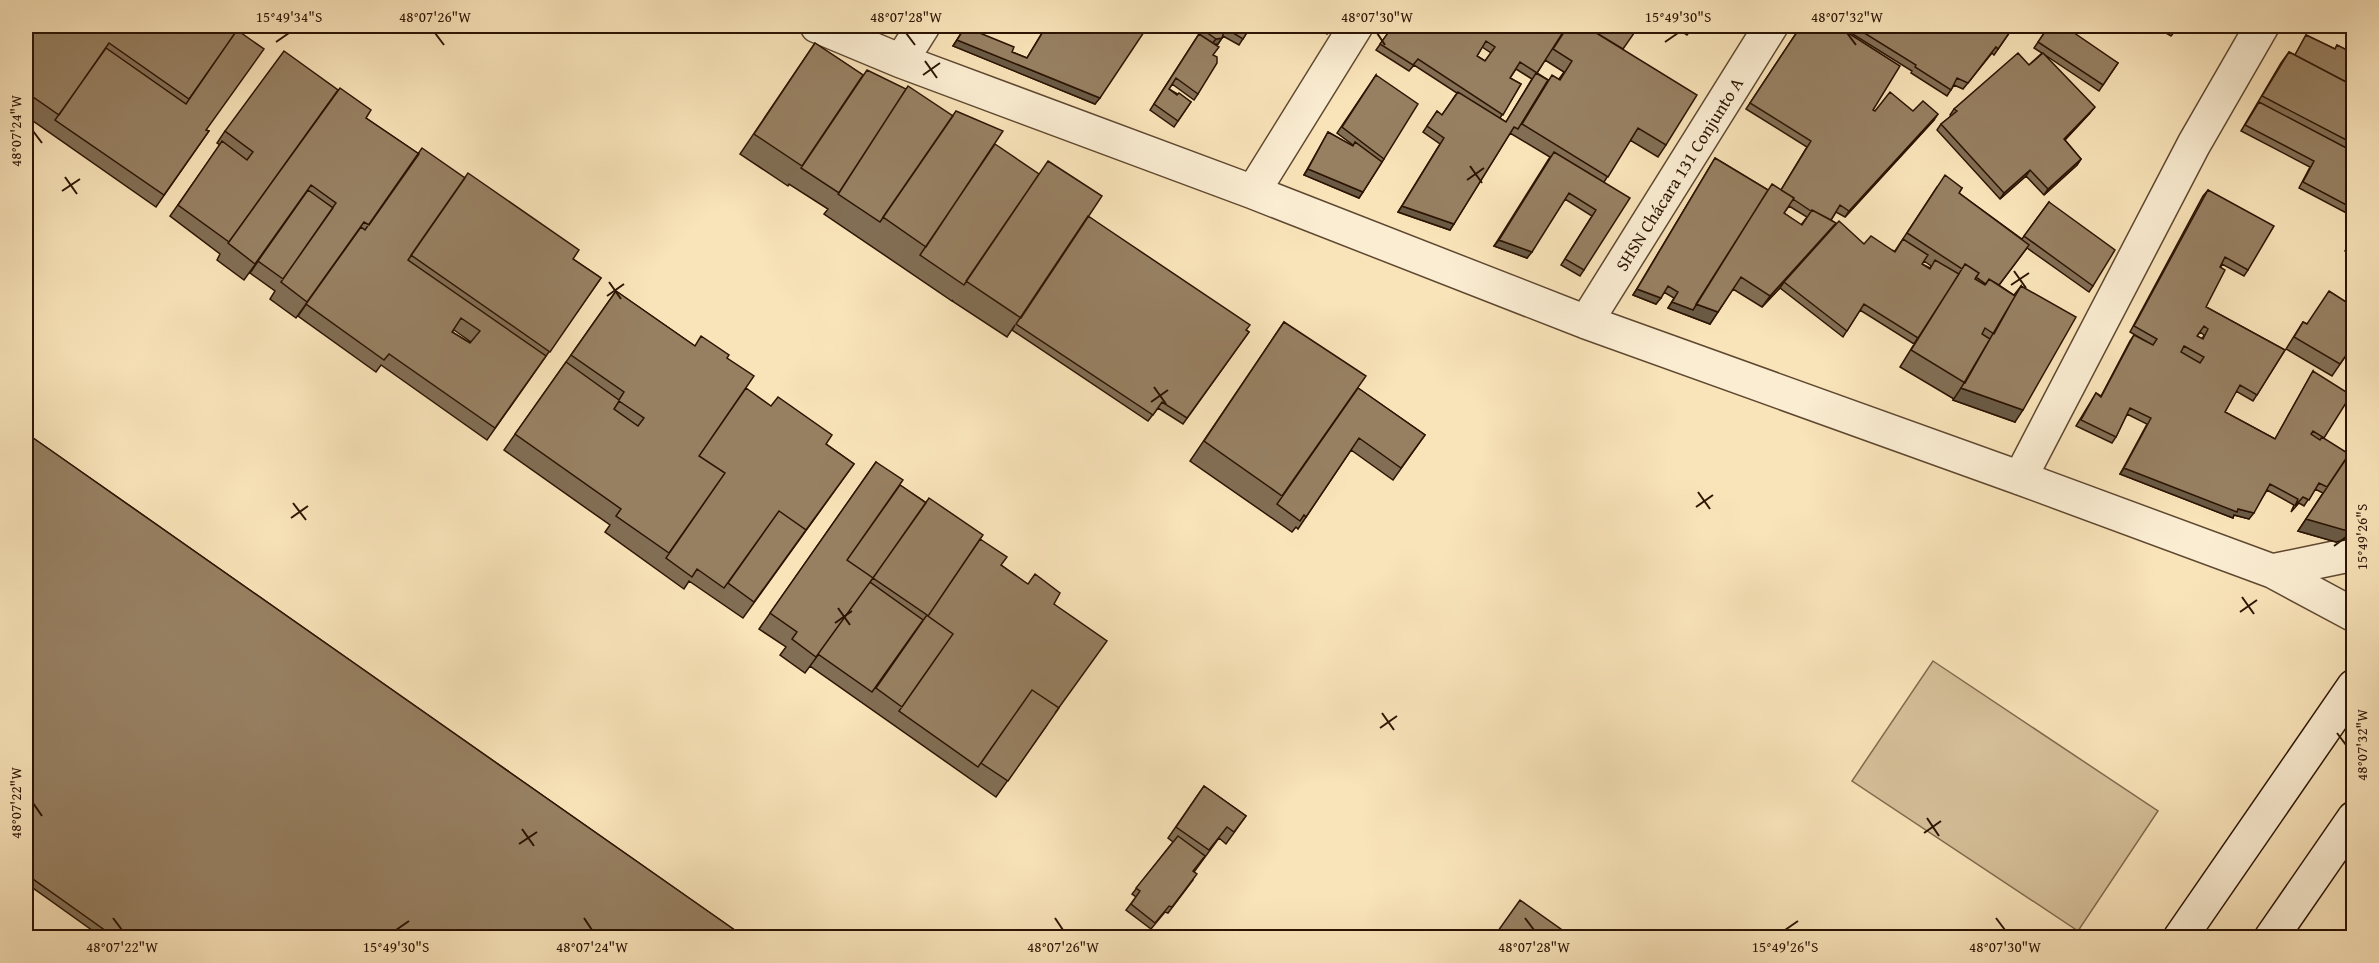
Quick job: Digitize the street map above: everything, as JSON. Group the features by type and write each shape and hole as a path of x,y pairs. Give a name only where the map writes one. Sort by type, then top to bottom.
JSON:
{"street":[{"path":"817,26 901,61 1253,192 1586,322 2020,478 2272,572 2354,615"},
{"path":"901,61 923,26"},
{"path":"1253,192 1356,26"},
{"name":"SHSN Chácara 131 Conjunto A","path":"1586,322 1771,26"},
{"path":"2020,478 2194,144 2262,26"},
{"path":"2272,572 2354,554"},
{"path":"2180,938 2354,686"},
{"path":"2271,938 2354,818"}],"shaded area":[{"path":"1933,661 2158,811 2078,931 1852,781"}],"building":[{"path":"26,26 240,26 189,99 109,43 59,115 26,92"},
{"path":"1043,26 1140,26 1146,29 1100,98 957,40 965,27 1014,47 1012,52 1027,58 1046,27"},
{"path":"1204,26 1251,26 1243,39 1225,28 1222,38 1216,39 1202,29"},
{"path":"1393,26 1567,26 1537,73 1520,62 1510,78 1521,84 1503,115 1418,59 1413,65 1380,44","holes":["1486,41 1495,47 1485,61 1477,56"]},
{"path":"1568,26 1585,26 1697,95 1666,145 1638,128 1608,177 1522,124 1552,75 1560,80 1572,61 1553,49"},
{"path":"1585,26 1639,26 1623,49"},
{"path":"1801,26 1845,26 1842,29 1900,66 1873,110 1875,111 1890,92 1913,111 1923,101 1938,114 1849,211 1840,205 1831,220 1811,211 1781,190 1811,141 1750,103"},
{"path":"1853,26 2014,26 1998,49 1996,47 1968,83 1957,78 1951,90"},
{"path":"2049,26 2064,26 2118,63 2103,85 2038,42"},
{"path":"237,30 264,49 206,130 209,131 164,195 55,120 106,48 186,104"},
{"path":"1199,34 1219,47 1213,55 1217,57 1217,63 1198,94 1176,78 1169,89 1191,102 1178,121 1154,104"},
{"path":"2306,35 2335,49 2337,45 2351,52 2354,48 2354,86 2295,55"},
{"path":"815,43 863,75 802,166 754,134"},
{"path":"284,51 338,90 229,242 178,205 222,141 247,160 253,152 225,131"},
{"path":"2289,52 2350,84 2346,91 2354,95 2354,144 2262,96"},
{"path":"2018,53 2029,65 2043,53 2095,107 2064,139 2081,159 2048,189 2030,170 2004,193 1941,124 1957,111 1954,109"},
{"path":"867,70 906,89 839,193 801,168"},
{"path":"1536,73 1548,80 1518,129 1514,127 1454,224 1402,206 1444,138 1427,126 1437,111 1442,115 1458,92 1506,122"},
{"path":"1376,75 1418,104 1384,159 1342,127"},
{"path":"908,86 953,116 880,222 838,194"},
{"path":"340,88 371,110 366,118 419,154 369,225 364,222 307,302 281,282 336,203 311,185 255,264 228,243"},
{"path":"2259,102 2354,152 2354,209 2303,182 2314,161 2245,125"},
{"path":"956,111 1003,131 926,247 883,217"},
{"path":"1328,132 1353,146 1355,142 1382,162 1363,192 1308,169"},
{"path":"995,144 1039,174 964,285 920,255"},
{"path":"422,148 465,178 408,260 546,356 495,428 389,354 384,360 306,304 361,227 365,230","holes":["461,318 480,331 470,343 452,332"]},
{"path":"1554,152 1630,198 1584,270 1565,259 1596,210 1569,193 1532,252 1499,240"},
{"path":"1715,158 1768,190 1693,310 1672,302 1678,292 1668,286 1661,298 1637,289"},
{"path":"1048,161 1102,196 1021,318 966,281"},
{"path":"468,173 579,250 573,259 601,278 550,352 411,255"},
{"path":"1945,175 1962,188 1959,193 2029,245 1999,285 1989,279 1986,284 1976,277 1979,273 1965,264 1962,269 1907,233"},
{"path":"1772,184 1794,198 1784,213 1802,225 1812,210 1836,223 1770,296 1741,277 1718,312 1696,304"},
{"path":"308,190 333,208 283,279 258,261"},
{"path":"2208,190 2274,226 2248,270 2225,257 2220,267 2225,270 2206,307 2285,350 2257,395 2240,385 2225,412 2275,439 2313,371 2351,395 2324,438 2313,431 2311,434 2320,440 2322,437 2349,454 2327,487 2319,483 2309,500 2303,497 2295,506 2298,499 2270,484 2254,513 2238,509 2237,512 2124,468 2151,418 2130,408 2116,437 2081,420 2096,393 2101,397 2134,335 2153,345 2157,339 2134,326","holes":["2204,326 2208,329 2203,339 2197,336","2184,346 2204,357 2200,363 2181,352"]},
{"path":"2049,202 2115,250 2093,286 2024,236"},
{"path":"1088,216 1250,325 1246,330 1249,332 1187,418 1162,402 1153,415 1016,324"},
{"path":"1839,221 1864,244 1871,236 1895,252 1903,239 1928,255 1922,264 1930,269 1935,260 1959,274 1918,338 1864,304 1847,331 1784,282"},
{"path":"2354,236 2354,248 2349,245"},
{"path":"1965,264 1979,273 1975,279 1985,285 1989,279 2015,296 1994,334 1985,328 1982,334 1990,339 1965,383 1911,350"},
{"path":"2021,286 2076,317 2023,410 1961,388"},
{"path":"2354,287 2354,301 2348,297"},
{"path":"616,291 695,346 701,336 729,355 727,358 754,376 699,456 725,473 669,553 616,516 621,509 515,434 566,362 619,400 624,392 571,355","holes":["619,401 644,418 638,426 614,409"]},
{"path":"2329,291 2354,307 2354,344 2340,364 2294,337 2303,322 2307,324"},
{"path":"1284,322 1366,376 1282,496 1204,441"},
{"path":"746,388 771,406 778,397 832,435 826,444 854,464 806,530 779,511 724,588 697,569 692,577 666,558 725,473 699,456"},
{"path":"1358,388 1425,435 1401,468 1359,438 1306,517 1304,515 1300,521 1277,504"},
{"path":"26,433 746,938 116,938 26,874"},
{"path":"2354,447 2354,528 2344,530 2306,519"},
{"path":"876,462 903,480 847,560 873,578 816,657 792,639 797,632 770,613"},
{"path":"900,485 926,503 873,578 847,560"},
{"path":"929,498 983,535 928,616 953,634 902,707 876,688 927,615 873,578"},
{"path":"779,511 806,530 754,602 728,583"},
{"path":"980,539 1007,557 1001,565 1028,584 1035,574 1060,593 1054,604 1107,641 1059,708 1032,690 978,767 899,711 953,634 928,616"},
{"path":"870,582 923,620 872,692 818,654"},
{"path":"1032,690 1059,708 1008,781 981,763"},
{"path":"1204,786 1246,816 1234,832 1227,827 1209,850 1176,827"},
{"path":"1178,836 1205,856 1193,871 1197,874 1172,907 1169,906 1155,923 1131,904 1140,891 1136,888"},
{"path":"1520,900 1572,937 1572,938 1493,938"}]}
